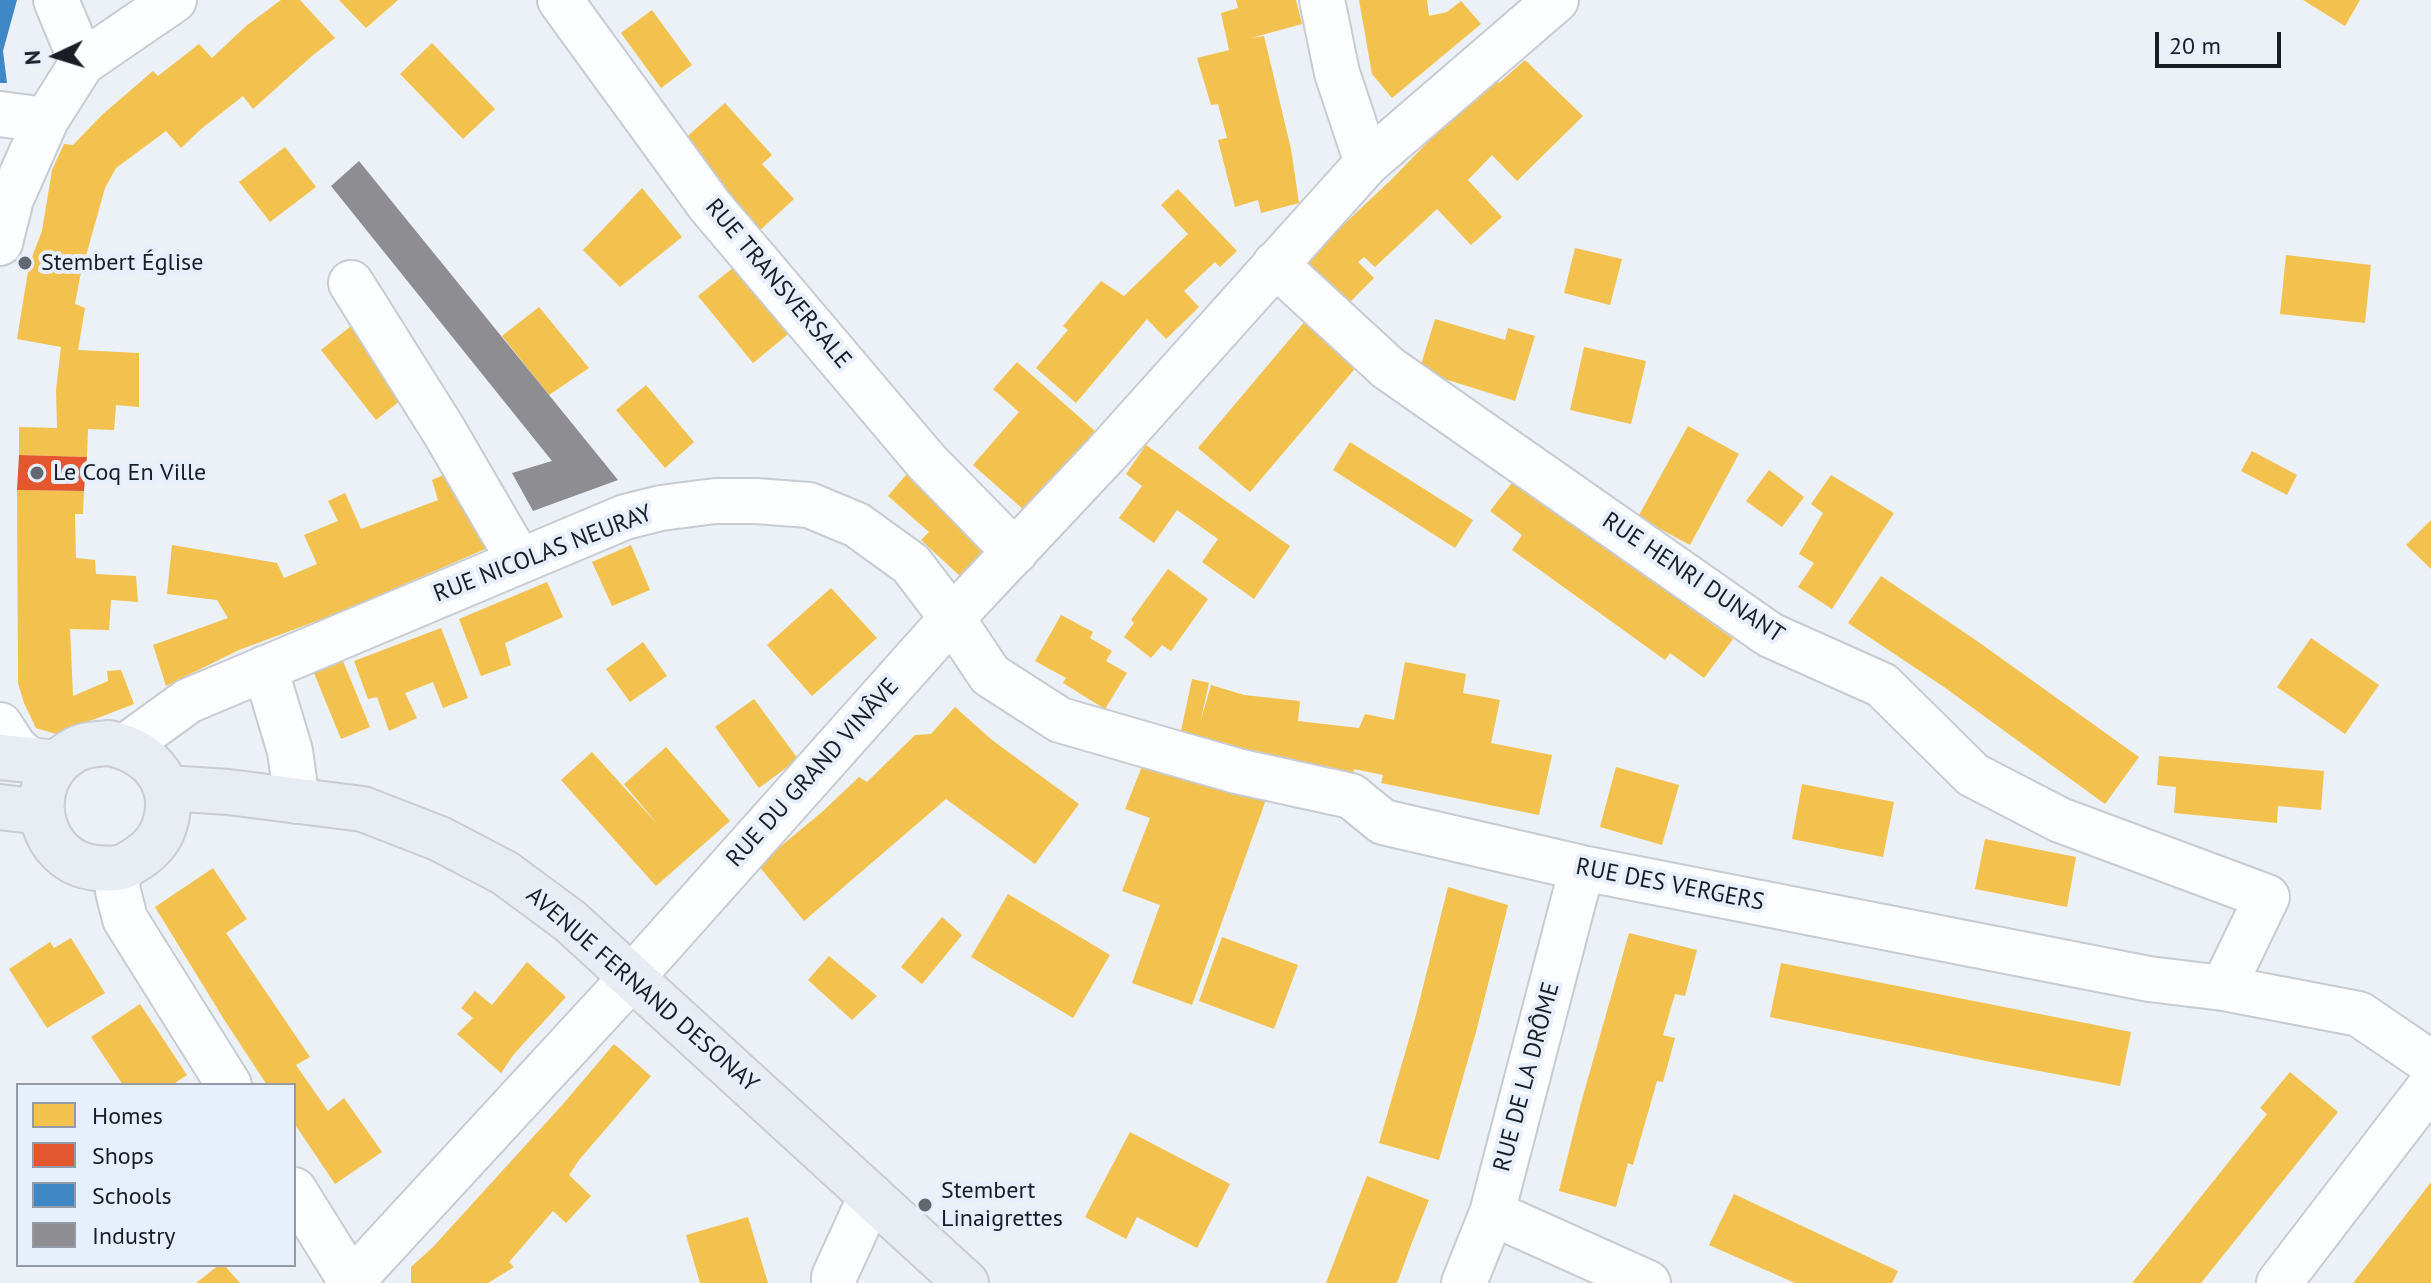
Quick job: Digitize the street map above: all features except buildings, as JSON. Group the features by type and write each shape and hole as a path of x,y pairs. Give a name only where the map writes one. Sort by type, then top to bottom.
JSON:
{"main road":[{"path":"91,744 126,746 143,756 167,788 167,810 161,832 149,851 130,864 116,870 88,867 69,859 55,845 45,828 21,810 43,787 29,760 91,744"},
{"name":"AVENUE FERNAND DESONAY","path":"167,788 228,792 363,809 440,839 505,873 570,921 633,976 966,1283"}],"street":[{"path":"56,0 82,63"},
{"path":"0,243 11,199 46,120 82,63 174,0"},
{"name":"RUE TRANSVERSALE","path":"560,0 710,206 926,461 1015,552"},
{"path":"1322,0 1337,73 1367,163"},
{"name":"RUE DU GRAND VINÂVE","path":"352,1283 1367,163 1556,0"},
{"path":"0,114 46,120"},
{"name":"RUE HENRI DUNANT","path":"1275,264 1388,368 1770,635 1882,685 1973,775 2060,820 2267,897 2223,988"},
{"path":"351,283 444,431 519,560"},
{"name":"RUE NICOLAS NEURAY","path":"126,746 188,701 519,560 625,517 661,508 715,501 809,505 857,525 911,564 952,618"},
{"name":"RUE DES VERGERS","path":"952,618 990,675 1060,720 1237,771 1351,796 1383,822 1582,868 2149,979 2223,988 2359,1014 2431,1063"},
{"path":"265,668 290,751 297,801"},
{"path":"0,725 15,748 29,760"},
{"name":"RUE DE LA DRÔME","path":"1464,1283 1492,1213 1582,868"},
{"path":"116,870 125,919 228,1083"},
{"path":"2279,1283 2431,1085"},
{"path":"296,1193 352,1283"},
{"path":"834,1283 851,1235 871,1196"},
{"path":"1492,1213 1648,1283"}],"place":[{"name":"Stembert Église","path":"25,263"},
{"name":"Le Coq En Ville","path":"37,473"},
{"name":"Stembert Linaigrettes","path":"925,1205"}]}
